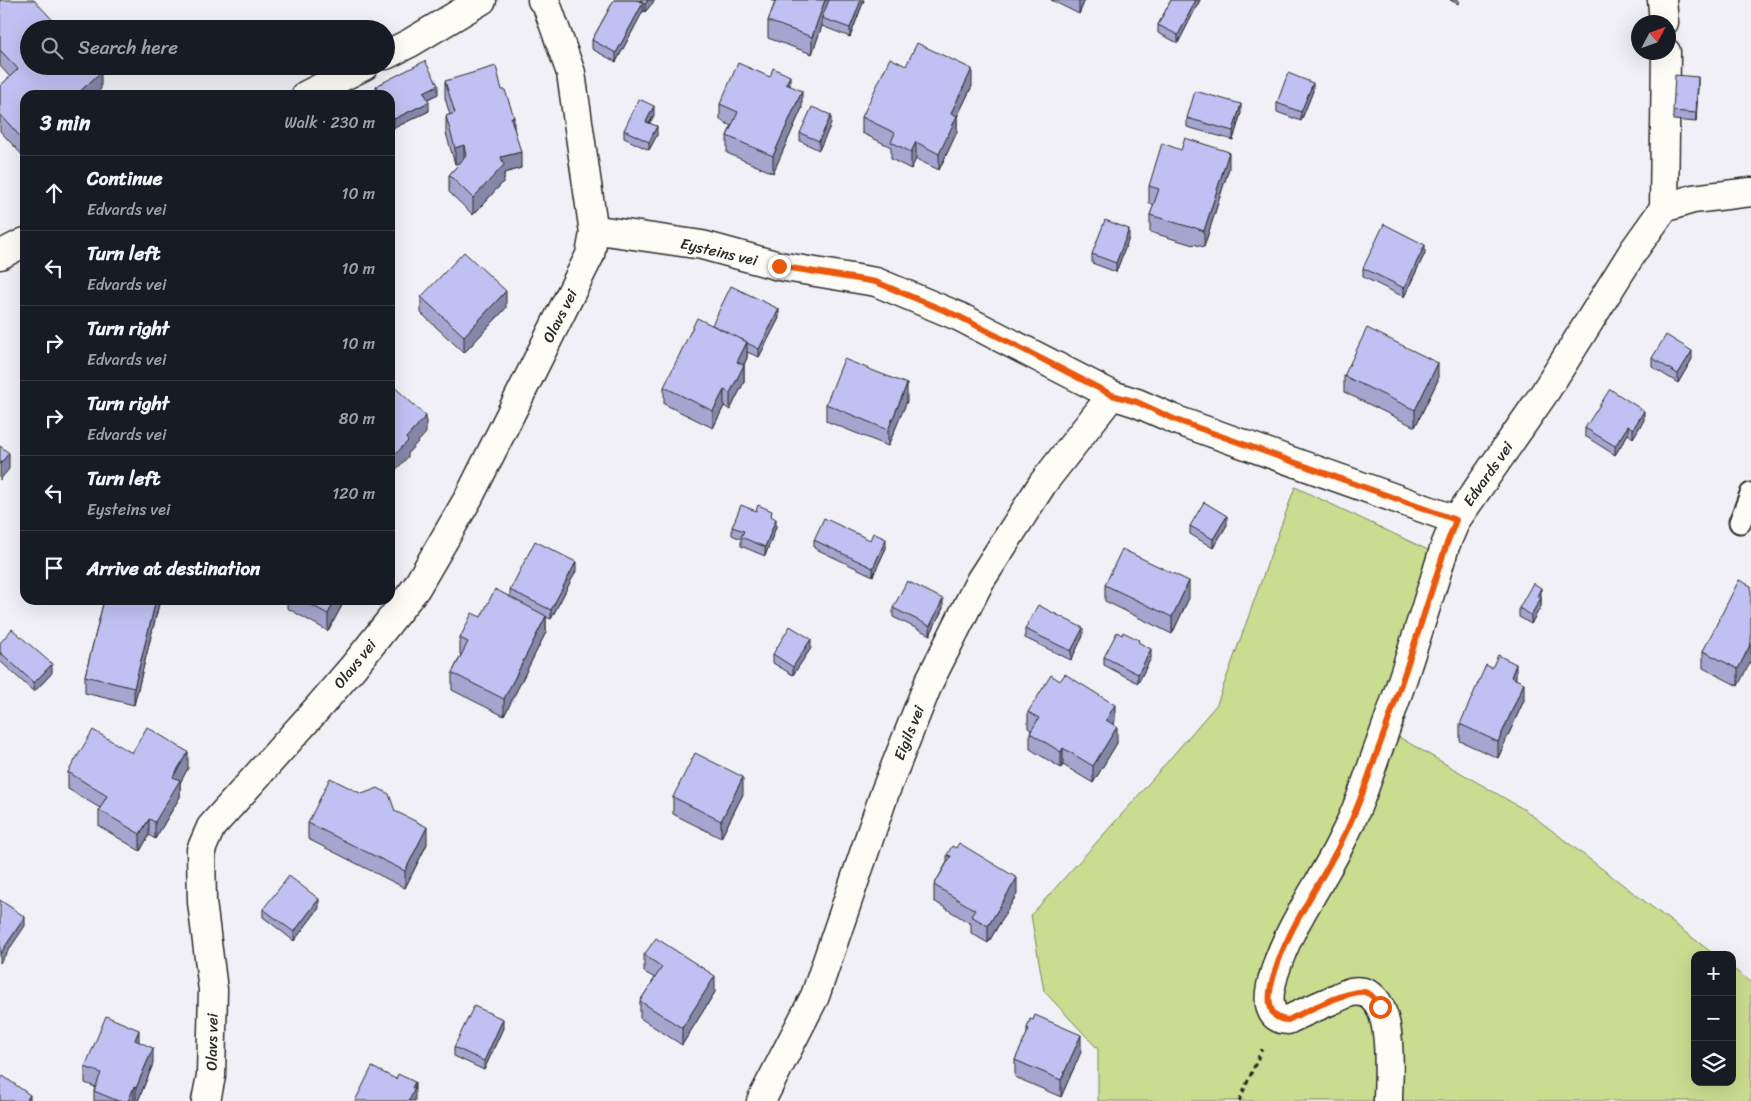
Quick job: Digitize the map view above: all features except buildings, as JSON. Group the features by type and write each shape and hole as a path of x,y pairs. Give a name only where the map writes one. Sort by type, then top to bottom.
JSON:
{"street":[{"path":"395,50 482,0"},
{"path":"1662,0 1663,15"},
{"path":"547,1 571,73 594,233"},
{"path":"1666,60 1664,208 1693,199 1751,192"},
{"path":"316,90 346,75"},
{"name":"Edvards vei","path":"1276,1017 1269,1004 1269,993 1274,970 1289,935 1342,840 1362,794 1392,712 1456,520 1546,392 1634,250 1664,208"},
{"name":"Eysteins vei","path":"594,233 605,231 702,245 779,266 876,282 960,317 1112,395 1137,402 1176,420 1456,520"},
{"name":"Olavs vei","path":"206,1101 211,1076 213,990 202,902 201,850 211,827 354,666 416,588 478,479 590,255 594,233"},
{"path":"0,255 20,245"},
{"name":"Eigils vei","path":"761,1101 815,996 886,792 929,682 980,581 1043,483 1112,395"},
{"path":"1276,1017 1288,1020 1350,992 1364,992 1373,996 1380,1007 1387,1028 1388,1101"}],"lane":[{"path":"1740,522 1751,494"}],"path":[{"path":"1239,1101 1276,1017"}],"green space":[{"path":"1295,487 1428,550 1378,725 1525,810 1710,951 1691,951 1691,1086 1736,1086 1736,971 1751,982 1751,1101 1098,1101 1098,1049 1044,991 1031,915 1131,804 1217,704"}],"route":[{"path":"779,266 876,282 960,317 1112,395 1137,402 1176,420 1456,520 1392,712 1362,794 1342,840 1289,935 1274,970 1269,993 1269,1004 1272,1012 1276,1017 1283,1020 1288,1020 1350,992 1364,992 1373,996 1380,1007"}]}
